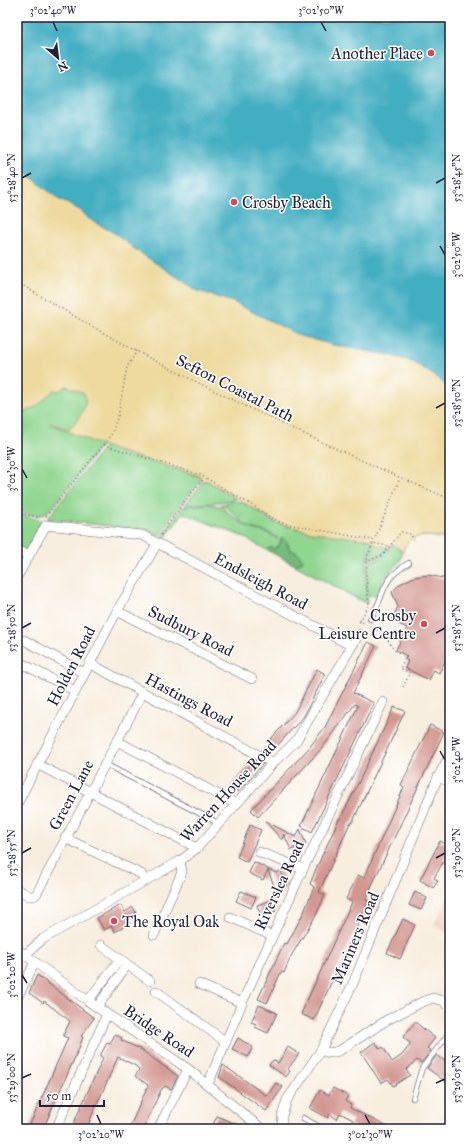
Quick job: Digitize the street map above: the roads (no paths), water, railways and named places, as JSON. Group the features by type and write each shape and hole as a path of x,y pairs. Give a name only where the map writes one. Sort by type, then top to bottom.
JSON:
{"street":[{"name":"Endsleigh Road","path":"29,556 46,525 142,535 352,646"},
{"name":"Holden Road","path":"17,804 116,610 157,544"},
{"path":"17,550 29,556 17,577"},
{"name":"Sudbury Road","path":"116,610 252,679"},
{"name":"Warren House Road","path":"25,955 43,939 82,920 197,848 218,823 296,741 359,634"},
{"path":"24,640 84,673"},
{"path":"21,663 75,691"},
{"name":"Hastings Road","path":"89,663 274,763"},
{"name":"Green Lane","path":"17,890 29,896 34,896 37,893 143,692"},
{"name":"Riverslea Road","path":"208,1084 272,936 383,702"},
{"path":"117,741 236,804"},
{"name":"Mariners Road","path":"282,1129 282,1116 287,1100 321,1050 354,981 438,777 450,755"},
{"path":"37,764 197,848"},
{"path":"438,777 450,782"},
{"path":"65,838 141,874 146,881"},
{"path":"260,852 303,869"},
{"path":"154,934 182,872 180,860"},
{"path":"230,917 272,936"},
{"path":"101,945 150,981"},
{"name":"Bridge Road","path":"17,949 88,1001 188,1069 262,1129"},
{"path":"17,998 35,962"},
{"path":"88,1001 124,962"},
{"path":"97,1007 124,962"},
{"path":"199,984 242,1003"},
{"path":"156,991 226,1042"},
{"path":"321,1050 329,1053 344,1048 387,1020 433,998 444,1001 450,1010"},
{"path":"56,1129 107,1014"},
{"path":"158,1129 188,1069"}],"lane":[{"path":"370,619 376,610 384,584 394,573 409,563"},
{"path":"105,764 218,823"},
{"path":"413,1098 422,1068 450,1032"},
{"path":"303,1118 323,1129"}],"water":[{"path":"17,17 450,17 450,364 448,363 445,366 450,372 450,388 413,362 389,355 333,345 300,336 233,302 198,291 136,250 116,234 89,219 80,210 58,199 17,165"}],"place":[{"name":"Another Place","path":"431,53"},
{"name":"Crosby Beach","path":"234,202"},
{"name":"Crosby Leisure Centre","path":"424,624"},
{"name":"The Royal Oak","path":"114,921"}]}
